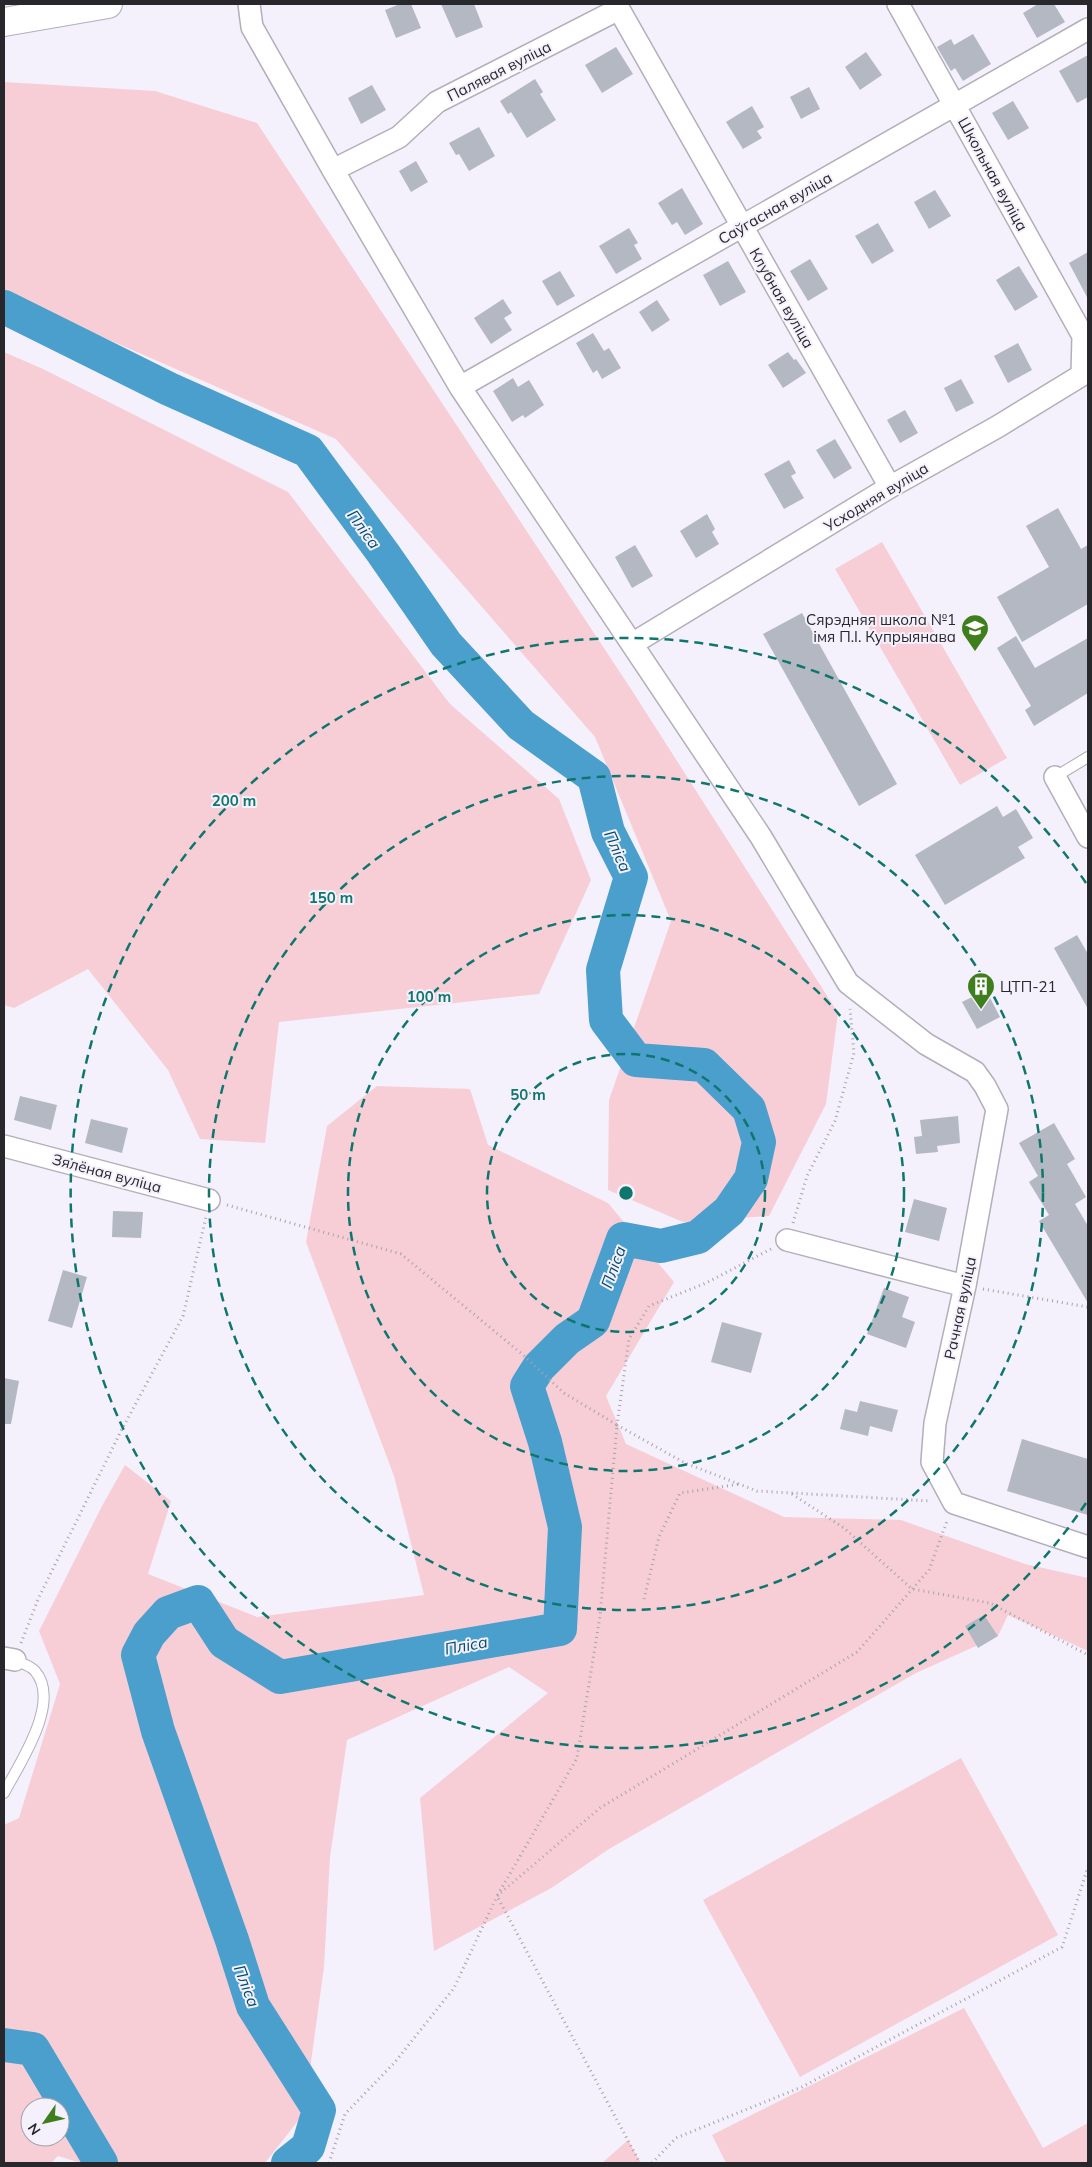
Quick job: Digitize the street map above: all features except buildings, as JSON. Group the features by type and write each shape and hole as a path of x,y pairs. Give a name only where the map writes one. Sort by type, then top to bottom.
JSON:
{"street":[{"path":"4,22 108,4"},
{"path":"249,4 252,27 460,387 761,837 848,983"},
{"name":"Школьная вуліца","path":"898,4 1087,338"},
{"name":"Палявая вуліца","path":"333,170 399,137 423,117 437,102 618,7"},
{"name":"Клубная вуліца","path":"618,7 890,487"},
{"name":"Саўгасная вуліца","path":"460,387 1088,29"},
{"name":"Усходняя вуліца","path":"632,644 890,487 997,428 1082,376 1087,338"},
{"path":"1055,777 1088,837"},
{"name":"Рачная вуліца","path":"848,983 926,1044 975,1072 997,1109 965,1286 935,1423 932,1462 954,1503"},
{"name":"Зялёная вуліца","path":"4,1146 209,1200"},
{"path":"787,1240 965,1286"},
{"path":"954,1503 1088,1547"}],"lane":[{"path":"1055,777 1088,757"},
{"path":"4,1793 31,1743 42,1713 44,1689 35,1670 9,1659"}],"path":[{"path":"328,2163 345,2114 395,2062 454,1988 497,1896 577,1758 600,1616 617,1425 630,1339 649,1306 706,1283 787,1240 807,1176 835,1122 854,1053 848,983"},
{"path":"9,1659 120,1431 183,1316 209,1200 402,1254 522,1354 564,1394 686,1463 757,1490 954,1503 929,1570 857,1652 600,1808 497,1896"},
{"path":"965,1286 1088,1307"},
{"path":"644,1599 660,1537 680,1492 741,1484"},
{"path":"790,1492 844,1528 912,1589 990,1602 1088,1655"},
{"path":"652,2163 676,2138 802,2087 1062,1947 1088,1867"},
{"path":"497,1896 640,2163"}],"shaded area":[{"path":"4,82 155,91 257,123 631,689 838,1013 826,1104 769,1216 683,1222 608,1190 609,1100 671,921 595,737 336,439 4,294"},
{"path":"4,352 43,369 288,492 450,704 559,799 591,880 539,994 279,1022 265,1143 200,1139 168,1070 88,969 14,1008 4,1005"},
{"path":"882,542 1007,758 960,785 835,569"},
{"path":"377,1086 470,1089 488,1145 608,1203 674,1282 606,1396 626,1444 784,1517 901,1520 1025,1564 1088,1578 1088,1651 1008,1615 998,1636 916,1673 609,1849 553,1887 434,1951 420,1798 548,1693 509,1667 347,1740 330,1857 324,1967 304,2113 265,2163 81,2163 58,2156 51,2163 4,2163 4,1825 19,1818 60,1684 39,1631 102,1506 125,1465 171,1501 148,1574 257,1617 424,1595 394,1476 306,1242 327,1126"},
{"path":"961,1758 1058,1935 800,2077 703,1900"},
{"path":"964,2008 1043,2148 1088,2123 1088,2163 726,2163 712,2135"},
{"path":"628,2140 641,2163 602,2163"}],"waterway":[{"name":"Пліса","path":"4,307 169,389 308,451 383,553 446,644 521,725 594,777 608,832 631,877 603,970 606,1020 636,1060 704,1065 749,1109 759,1142 751,1179 729,1211 698,1237 661,1246 623,1239 593,1321 567,1339 539,1367 527,1386 545,1442 565,1527 560,1629 280,1677 224,1642 198,1602 168,1613 149,1634 138,1655 158,1731 232,1940 253,2006 319,2110 308,2147 288,2163"},
{"name":"Пліса","path":"4,2045 33,2049 101,2163"}],"place":[{"name":"Сярэдняя школа №1 імя П.І. Купрыянава","path":"975,652"},
{"name":"ЦТП-21","path":"981,1010"}]}
